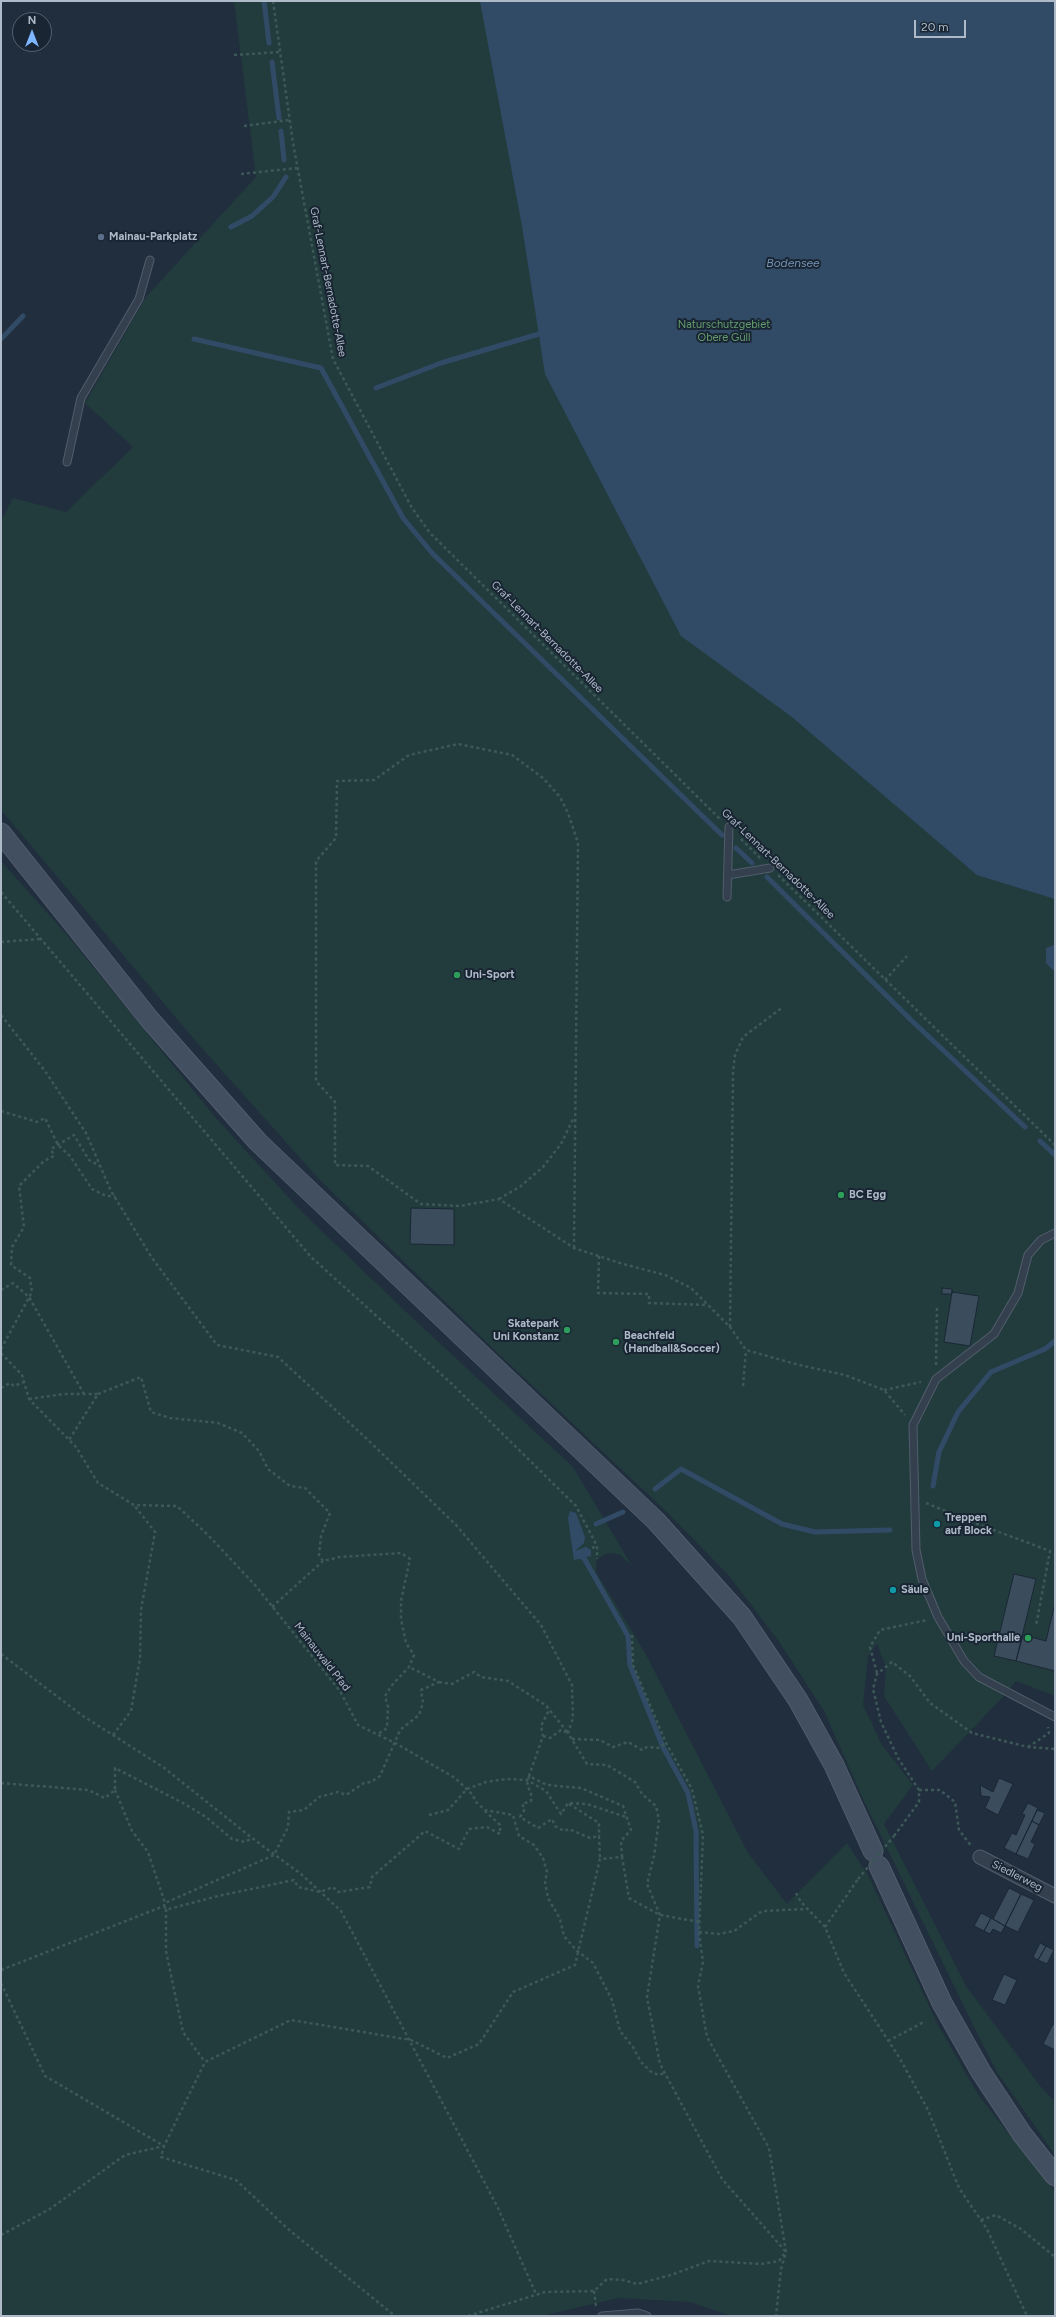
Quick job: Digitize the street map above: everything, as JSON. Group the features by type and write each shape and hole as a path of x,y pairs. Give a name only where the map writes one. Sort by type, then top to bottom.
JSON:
{"main road":[{"path":"1,833 150,1020 258,1142 656,1521 737,1612 798,1700 834,1765 942,2003 981,2072 1022,2134 1055,2176"}],"street":[{"name":"Siedlerweg","path":"980,1857 1055,1896"}],"lane":[{"path":"67,462 81,398 139,299 150,260"},
{"path":"727,897 729,827"},
{"path":"728,875 770,868"},
{"path":"1055,1233 1041,1240 1028,1255 1018,1293 994,1334 936,1379 913,1425 916,1550 922,1579 938,1618 964,1661 979,1677 1055,1718"},
{"path":"602,2316 638,2313 647,2316"}],"path":[{"name":"Graf-Lennart-Bernadotte-Allee","path":"273,1 297,168 334,359 412,508 430,533 1055,1146"},
{"path":"234,55 280,52"},
{"path":"244,126 289,120"},
{"path":"241,174 297,168"},
{"path":"574,1248 576,1115 578,843 568,813 560,797 543,778 512,756 458,744 409,755 374,780 337,781 336,838 316,861 316,1081 335,1102 335,1164 368,1166 421,1204 460,1206 500,1199 520,1186 543,1167 562,1144 576,1115"},
{"path":"1,892 311,1257 452,1384 576,1506 597,1546 597,1559"},
{"path":"1,942 40,939"},
{"path":"885,980 907,956"},
{"path":"730,1328 733,1072 735,1055 743,1037 783,1007"},
{"path":"1,1015 45,1071 86,1133 115,1196 152,1258 217,1345 278,1358 368,1440 456,1525 541,1625 572,1685 573,1718 568,1733"},
{"path":"1,1111 37,1122 45,1118 58,1145 70,1156 92,1189 106,1196 115,1196"},
{"path":"1,1349 32,1292 30,1278 11,1265 12,1247 24,1227 19,1186 44,1161 54,1156 51,1149 74,1135 88,1160 101,1166"},
{"path":"500,1199 574,1248 665,1275 691,1288 730,1328 746,1350 799,1365 845,1374 884,1390 913,1425"},
{"path":"599,1256 598,1293 649,1294 649,1304 707,1305"},
{"path":"1,1290 13,1283 29,1297 84,1394"},
{"path":"884,1390 936,1379 936,1305"},
{"path":"743,1386 746,1350"},
{"path":"1,1354 22,1375 29,1399 76,1447 98,1483 134,1505 155,1532 141,1610 140,1658 131,1711 113,1735"},
{"path":"29,1399 64,1394 98,1394 141,1377 151,1412 170,1418 218,1423 242,1433 259,1451 268,1469 290,1486 305,1488 330,1513 321,1536 319,1554 323,1561"},
{"path":"1,1388 10,1383 14,1386 24,1382"},
{"path":"69,1440 98,1394"},
{"path":"914,1498 972,1522 1050,1551 1036,1626"},
{"name":"Mainauwald Pfad","path":"134,1505 177,1506 213,1540 255,1585 340,1691 358,1725 378,1734 455,1778 500,1825 500,1834 487,1827 469,1829 459,1849 425,1831 372,1878 370,1887 338,1892 332,1887 320,1892"},
{"path":"592,1548 597,1546"},
{"path":"272,1606 323,1561 340,1557 401,1553 410,1559 401,1601 401,1619 406,1643 414,1655 409,1668 392,1685 385,1696 388,1707 386,1728 378,1734"},
{"path":"825,1928 858,1879 894,1836 919,1802 919,1790 898,1758 881,1722 873,1689 877,1674 870,1647 880,1630 938,1618"},
{"path":"632,1634 633,1665 666,1743 692,1789 703,1835 699,1932 704,1962 698,1986 707,2037 769,2148 786,2252 781,2269 776,2316"},
{"path":"1,1654 83,1716 163,1767 320,1892 341,1911 411,2040 430,2082 497,2206 536,2294"},
{"path":"877,1674 892,1662 910,1676 930,1703 971,1732 1028,1748 1055,1749"},
{"path":"409,1668 439,1682 452,1684 474,1672 481,1677 508,1681 547,1706 568,1733 587,1764 607,1764 635,1782 642,1794 656,1806 659,1820 654,1856 647,1884 660,1915 647,1997 660,2064 722,2179 786,2252"},
{"path":"1,1970 164,1904 274,1855 288,1827 289,1812 304,1810 319,1797 338,1792 346,1795 364,1783 371,1782 380,1776 400,1730 419,1715 423,1703 421,1690 439,1682"},
{"path":"547,1706 548,1712 541,1726 543,1736 527,1780 531,1801 522,1804 525,1809 520,1817 538,1828 552,1819 555,1826 564,1831 570,1829 590,1838 598,1836"},
{"path":"1028,1748 1049,1733 1044,1711"},
{"path":"543,1736 550,1738 561,1730 568,1733"},
{"path":"571,1739 600,1740 613,1748 628,1742 642,1750 646,1747 658,1748 666,1743"},
{"path":"205,2062 183,2032 166,1951 166,1909 148,1852 132,1831 115,1790 115,1768 183,1803 206,1817 232,1839 245,1842 252,1838"},
{"path":"529,1776 547,1785 581,1788 624,1806 630,1830 621,1841 622,1857 629,1898 660,1915 700,1922"},
{"path":"429,1815 448,1810 467,1789 486,1782 506,1779 527,1780 546,1790 562,1814 568,1803"},
{"path":"1,1783 88,1790 106,1798 115,1790"},
{"path":"919,1790 940,1790 955,1802 959,1830 980,1857"},
{"path":"568,1803 587,1804 627,1817"},
{"path":"395,2316 288,2229 236,2180 161,2157 164,2146 205,2062 291,2020 411,2040 447,2058 479,2044 514,1992 575,1965 600,1859 598,1823 568,1803"},
{"path":"485,1810 513,1815 519,1836 534,1845 543,1858 547,1872 544,1882 548,1898 560,1919 564,1936 578,1952 593,1963 612,2000 620,2031 633,2047 641,2062 650,2071 658,2075 665,2073"},
{"path":"600,1859 622,1857"},
{"path":"166,1909 294,1880 298,1887 320,1892"},
{"path":"796,1893 801,1902 825,1928 844,1973 888,2041 928,2110 959,2188 981,2220 1000,2254 1027,2316"},
{"path":"699,1932 719,1934 734,1931 762,1911 809,1909"},
{"path":"1,1983 45,2076 164,2146"},
{"path":"888,2041 922,2022 923,2025"},
{"path":"1,2235 50,2209 125,2154 164,2146"},
{"path":"981,2220 996,2216 1021,2229 1055,2257"},
{"path":"468,2316 536,2294 594,2291 607,2279 623,2280 637,2284 671,2275 708,2261 761,2264 778,2261 786,2252"},
{"path":"594,2291 596,2310"}],"green space":[{"name":"Naturschutzgebiet Obere Güll","path":"234,1 1055,1 1055,1696 1016,1681 1003,1697 932,1771 884,1696 886,1667 877,1644 868,1656 863,1705 882,1745 913,1785 884,1824 966,1986 1041,2087 1055,2102 1055,2155 997,2072 865,1803 824,1711 780,1643 730,1577 671,1516 501,1356 319,1179 199,1045 1,810 1,521 13,498 66,512 133,447 85,403 146,297 256,177"},
{"path":"1,861 67,935 215,1117 301,1211 403,1309 573,1467 632,1566 619,1554 608,1553 597,1559 596,1572 644,1651 748,1853 787,1904 847,1843 868,1875 938,2025 979,2096 1055,2192 1055,2316 731,2316 690,2302 618,2298 542,2316 1,2316"}],"water":[{"name":"Bodensee","path":"480,1 1055,1 1055,899 977,875 792,717 681,636 545,374 522,226"},
{"path":"1055,945 1055,972 1046,963 1046,948"},
{"path":"570,1511 576,1513 585,1537 584,1543 575,1551 586,1547 591,1550 591,1556 574,1560 568,1518"}],"building":[{"path":"411,1208 454,1209 454,1245 410,1244"},
{"path":"942,1288 952,1289 952,1294 942,1294"},
{"path":"952,1292 979,1296 970,1346 944,1342"},
{"path":"1014,1574 1036,1579 1016,1661 994,1656"},
{"name":"Uni-Sporthalle","path":"1055,1603 1055,1671 1016,1661 1023,1635 1046,1641"},
{"path":"999,1778 1013,1784 998,1815 985,1808 990,1797 981,1796 980,1785 993,1792"},
{"path":"1028,1803 1038,1808 1016,1854 1004,1848 1012,1833 1016,1835 1025,1815 1022,1814"},
{"path":"1037,1810 1045,1813 1039,1825 1032,1821"},
{"path":"1032,1821 1039,1825 1031,1842 1035,1844 1028,1859 1016,1854"},
{"path":"1009,1888 1021,1894 1005,1926 993,1919"},
{"path":"1021,1894 1034,1900 1018,1932 1005,1926"},
{"path":"981,1913 991,1918 984,1931 974,1926"},
{"path":"991,1918 1005,1926 1001,1933 993,1929 990,1934 984,1931"},
{"path":"1040,1943 1046,1946 1038,1960 1033,1957"},
{"path":"1046,1946 1054,1950 1047,1964 1038,1960"},
{"path":"1004,1974 1017,1980 1005,2005 992,2000"},
{"path":"1053,2024 1055,2025 1055,2050 1043,2044"}],"waterway":[{"path":"264,1 269,43"},
{"path":"272,62 279,118"},
{"path":"281,131 284,160"},
{"path":"231,227 252,216 273,197 286,177"},
{"path":"1,339 23,316"},
{"path":"376,388 441,363 539,334"},
{"path":"194,339 321,368 403,518 432,553 722,835"},
{"path":"736,848 752,863"},
{"path":"767,877 911,1020 1025,1127"},
{"path":"1040,1141 1055,1155"},
{"path":"933,1486 939,1452 958,1412 991,1372 1045,1349 1055,1341"},
{"path":"655,1489 681,1469 782,1524 815,1532 890,1530"},
{"path":"596,1524 623,1512"},
{"path":"578,1555 584,1558 628,1636 630,1665 663,1747 688,1793 696,1831 697,1946"}],"place":[{"name":"Mainau-Parkplatz","path":"101,237"},
{"name":"Uni-Sport","path":"457,975"},
{"name":"BC Egg","path":"841,1195"},
{"name":"Skatepark Uni Konstanz","path":"567,1330"},
{"name":"Beachfeld (Handball&Soccer)","path":"616,1342"},
{"name":"Treppen auf Block","path":"937,1524"},
{"name":"Säule","path":"893,1590"},
{"name":"Uni-Sporthalle","path":"1028,1638"}]}
